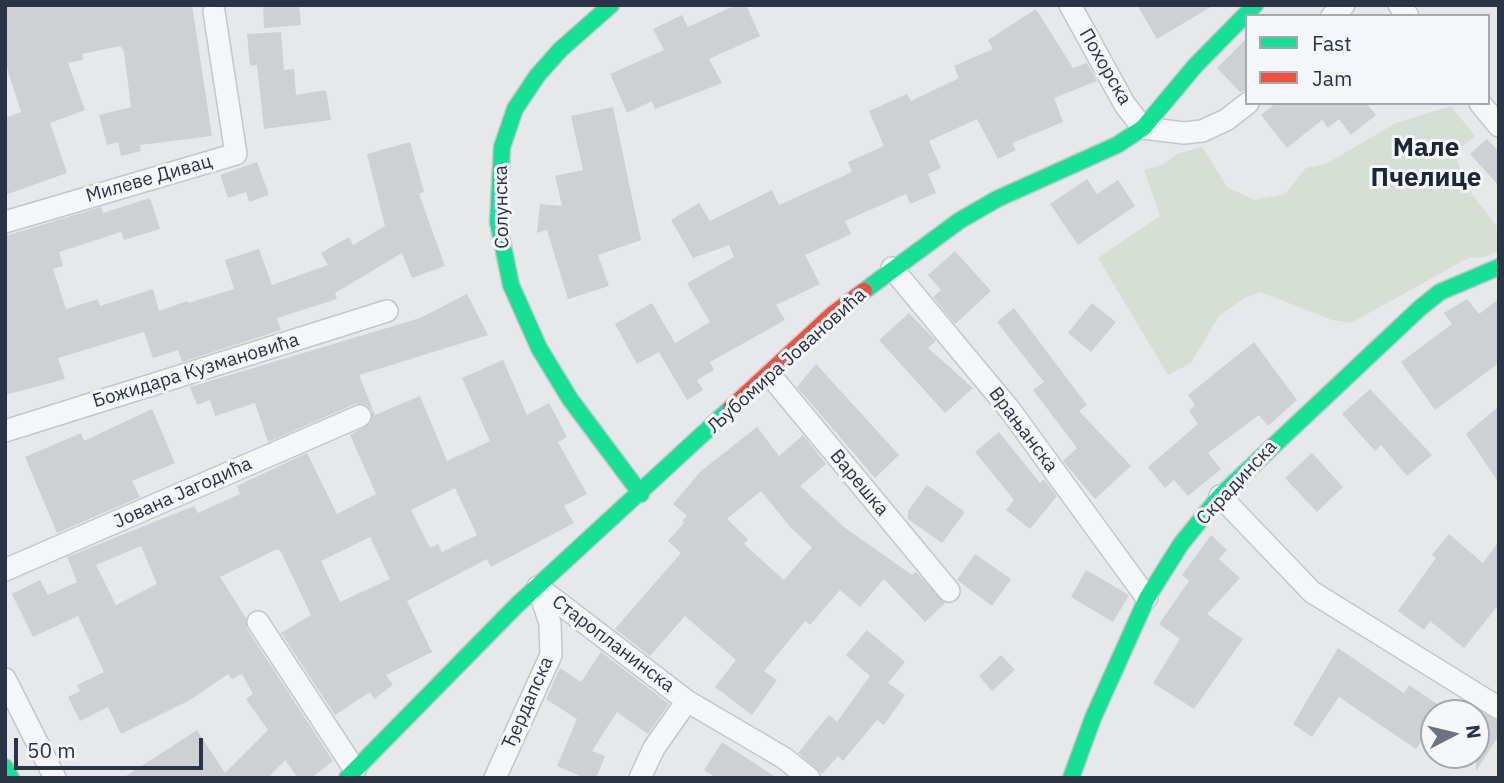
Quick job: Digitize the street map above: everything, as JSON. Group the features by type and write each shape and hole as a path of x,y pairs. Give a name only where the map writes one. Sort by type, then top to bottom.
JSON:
{"street":[{"name":"Солунска","path":"611,5 560,50 537,76 515,109 502,147 498,181 498,222 502,252 511,285 539,348 565,391 641,494"},
{"name":"Похорска","path":"1070,5 1125,105 1143,128"},
{"name":"Милеве Дивац","path":"5,222 236,154 214,12"},
{"name":"Љубомира Јовановића","path":"258,622 351,774 538,587 833,314 959,221 997,199 1117,145 1143,128 1195,66 1245,15"},
{"path":"1143,128 1184,134 1202,131 1226,120 1245,105"},
{"path":"1482,105 1499,125"},
{"name":"Скрадинска","path":"1071,778 1093,718 1147,598 1181,544 1220,496 1420,308 1440,292 1499,267"},
{"name":"Врањанска","path":"892,268 1010,410 1147,598"},
{"name":"Божидара Кузмановића","path":"5,431 387,311"},
{"name":"Варешка","path":"770,375 949,591"},
{"name":"Јована Јагодића","path":"5,570 360,416"},
{"path":"1220,496 1312,592 1499,708"},
{"name":"Старопланинска","path":"538,587 687,701 784,758 809,778"},
{"name":"Ђердапска","path":"495,778 551,655 550,624 538,587"},
{"path":"5,679 55,778"},
{"name":"Старопланинска","path":"640,778 654,748 687,701"},
{"path":"5,767 11,778"}],"shaded area":[{"path":"1451,106 1475,136 1454,153 1470,192 1499,229 1499,251 1483,257 1468,258 1351,323 1332,320 1261,292 1244,298 1219,316 1191,363 1168,375 1098,258 1160,216 1144,170 1164,164 1177,154 1202,147 1227,187 1254,200 1285,194 1306,168 1326,164 1396,123"}],"building":[{"path":"5,5 192,5 212,136 140,145 141,151 121,156 118,142 107,145 99,115 131,107 124,51 120,46 82,54 83,60 68,63 85,110 50,123 67,173 5,195 5,118 21,112 5,62"},
{"path":"263,5 299,5 301,25 264,28"},
{"path":"736,5 746,5 760,36 709,59 722,83 655,109 652,101 627,113 610,74 664,50 653,29 682,15 688,27"},
{"path":"1137,5 1214,5 1157,39"},
{"path":"1036,9 1073,68 1087,63 1097,81 1054,98 1063,122 1012,143 1016,150 998,159 977,119 929,141 941,168 928,174 936,193 910,204 906,194 845,221 851,234 805,255 820,284 776,305 785,320 710,362 714,370 697,380 703,390 687,400 659,352 637,364 615,324 652,303 675,343 710,322 687,283 734,257 729,245 693,258 671,220 699,203 710,221 772,190 779,205 852,172 848,162 884,146 869,111 907,94 911,101 959,78 954,66 993,49 988,40"},
{"path":"281,32 284,70 294,69 296,95 326,90 331,120 264,129 257,65 250,66 247,34"},
{"path":"1245,40 1245,91 1240,92 1217,68"},
{"path":"1274,105 1368,105 1376,115 1351,135 1339,119 1328,128 1322,120 1287,148 1261,115"},
{"path":"613,107 641,240 598,255 609,286 568,299 547,230 537,233 540,204 562,206 555,176 583,170 571,116"},
{"path":"1487,139 1499,152 1499,186 1470,154"},
{"path":"410,142 424,192 419,194 445,266 412,278 402,253 335,293 337,299 277,318 281,330 182,362 178,350 153,358 144,332 58,358 65,379 5,395 5,236 101,207 103,213 150,198 160,229 124,240 121,232 59,252 63,266 53,269 66,309 98,299 100,306 153,289 159,311 234,289 225,260 259,249 272,285 328,265 321,253 349,237 353,245 385,226 367,154"},
{"path":"257,162 269,195 249,202 246,192 228,198 220,175"},
{"path":"1087,179 1097,194 1118,180 1135,206 1078,245 1050,204"},
{"path":"955,251 991,291 955,324 933,297 941,290 928,275"},
{"path":"467,294 488,335 359,375 375,415 420,396 447,461 490,441 462,378 503,360 527,415 549,403 567,437 558,442 587,494 564,506 574,523 491,567 487,559 407,601 432,652 386,675 393,685 374,699 370,692 335,715 281,633 311,615 280,550 220,577 246,618 247,629 333,761 311,778 298,778 285,760 268,778 123,778 197,730 225,773 268,730 246,699 253,694 242,674 232,679 228,674 190,700 121,734 108,707 80,721 68,697 80,691 77,685 104,672 78,616 33,637 12,594 40,580 48,595 77,582 67,557 194,506 198,513 240,494 237,486 307,453 337,514 376,494 350,435 371,423 372,411 367,405 355,404 268,442 255,403 215,416 210,400 197,405 190,387 420,318","holes":["455,488 477,535 442,552 438,544 430,548 411,510","370,537 390,579 340,602 321,561","141,546 157,584 116,605 96,565"]},
{"path":"1467,299 1479,314 1499,299 1499,363 1435,410 1401,362 1452,324 1444,313"},
{"path":"1092,303 1116,322 1091,352 1068,333"},
{"path":"1014,308 1087,405 1079,411 1131,466 1095,499 1063,461 1077,448 1033,390 1044,382 997,322"},
{"path":"909,313 936,341 928,348 973,388 945,413 879,340"},
{"path":"1254,342 1297,400 1268,426 1259,415 1208,453 1221,469 1188,496 1174,480 1165,488 1148,467 1198,424 1189,411 1195,405 1188,395"},
{"path":"816,364 899,455 875,478 797,387"},
{"path":"1370,389 1432,455 1407,476 1381,445 1375,451 1342,414"},
{"path":"1499,406 1499,483 1466,434"},
{"path":"152,409 175,463 132,481 140,497 57,533 25,457 81,433 84,441"},
{"path":"757,427 779,456 803,435 826,464 800,486 844,527 912,575 916,572 945,603 925,622 884,579 860,607 840,590 810,625 805,621 764,671 777,680 752,715 715,687 736,660 685,616 650,656 615,629 681,553 668,541 687,516 673,504 701,471","holes":["761,491 791,528 812,547 784,580 744,544 748,539 727,519"]},
{"path":"999,432 1040,483 1044,479 1057,496 1030,529 1006,510 1014,500 975,452"},
{"path":"1312,453 1343,487 1317,512 1285,478"},
{"path":"927,485 965,512 942,543 908,519 908,511"},
{"path":"1449,534 1483,563 1499,541 1499,604 1464,648 1430,621 1424,630 1398,611 1436,558 1432,555"},
{"path":"1211,535 1227,550 1219,559 1240,578 1207,614 1243,639 1194,709 1153,683 1180,639 1159,624 1189,581 1182,575"},
{"path":"975,554 1011,579 992,606 957,580"},
{"path":"1086,570 1129,595 1113,622 1071,597"},
{"path":"867,630 905,662 888,683 905,695 884,725 877,720 843,761 838,756 822,774 798,753 829,715 837,722 870,676 846,655"},
{"path":"1338,648 1404,693 1409,685 1430,699 1420,699 1420,743 1416,749 1339,697 1312,737 1293,724"},
{"path":"601,652 669,704 648,734 617,712 592,751 605,756 596,778 585,778 557,766 577,719 546,699 560,668 581,682"},
{"path":"1001,655 1015,670 992,691 979,676"},
{"path":"1490,716 1499,721 1499,735 1490,749"},
{"path":"722,742 777,778 717,778 704,770"}],"traffic: fast":[{"path":"611,5 560,50 537,76 515,109 502,147 498,222 511,285 539,348 570,399 641,494"},
{"path":"1246,14 1255,5"},
{"path":"864,291 959,221 997,199 1117,145 1143,128 1195,66 1245,15"},
{"path":"1071,778 1093,718 1147,598 1181,544 1220,496 1420,308 1440,292 1499,267"},
{"path":"347,778 517,605 731,408"},
{"path":"5,767 11,778"}],"traffic: jam":[{"path":"731,408 833,314 864,291"}],"district":[{"name":"Мале Пчелице","path":"1426,163"}]}
